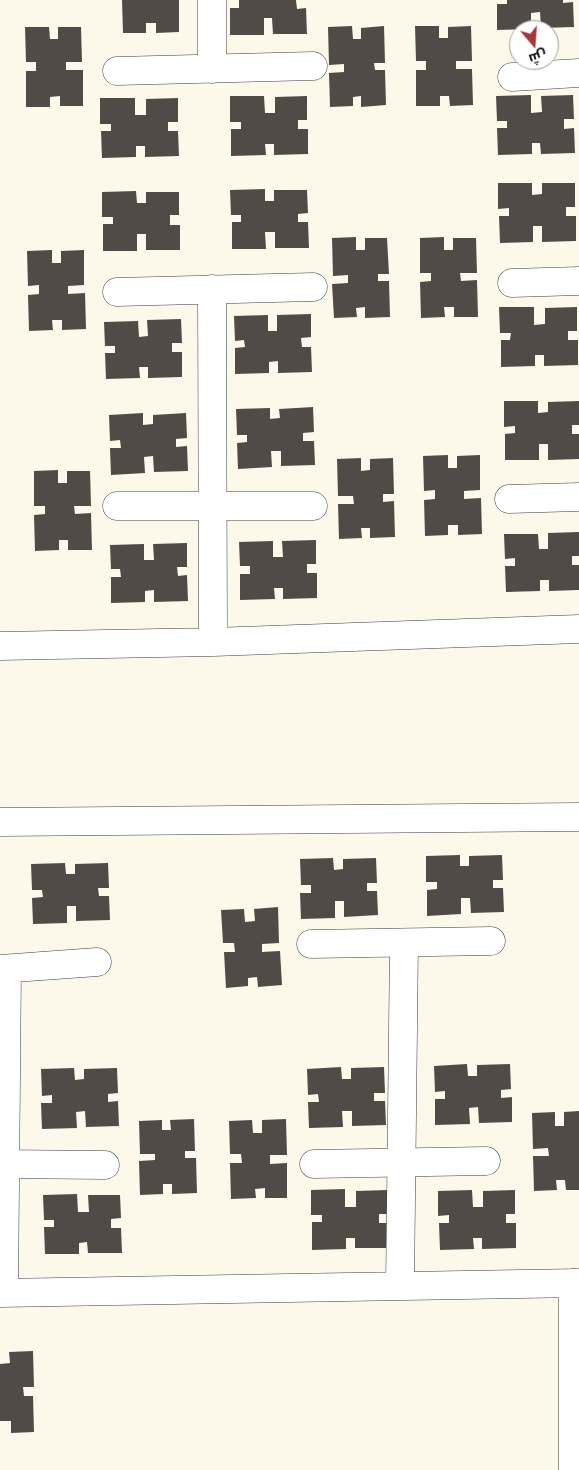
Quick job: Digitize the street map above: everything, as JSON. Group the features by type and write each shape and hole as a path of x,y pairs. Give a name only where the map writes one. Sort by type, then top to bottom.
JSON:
{"street":[{"path":"212,0 212,69"},
{"path":"117,71 313,66"},
{"path":"512,77 579,73"},
{"path":"512,283 579,281"},
{"path":"117,292 313,287"},
{"path":"212,290 213,642"},
{"path":"510,499 579,497"},
{"path":"117,506 313,506"},
{"path":"0,646 213,642 579,629"},
{"path":"0,822 579,817"},
{"path":"311,944 491,941"},
{"path":"400,1286 404,943"},
{"path":"97,962 4,969 2,1293 576,1283 573,1470"},
{"path":"314,1164 486,1161"},
{"path":"2,1164 105,1164"}],"building":[{"path":"122,0 179,0 179,32 156,33 156,23 146,23 146,33 123,33"},
{"path":"239,0 296,0 297,9 306,8 307,34 273,34 272,18 264,18 264,35 230,35 230,8 239,8"},
{"path":"507,0 563,0 563,3 573,2 574,27 559,27 559,20 540,20 540,12 531,13 531,20 509,20 509,30 497,30 497,4 507,4"},
{"path":"352,26 353,39 361,39 361,28 384,26 385,63 374,63 375,70 385,70 386,105 361,107 361,96 353,97 353,106 330,107 329,73 344,72 344,64 329,65 328,27"},
{"path":"415,26 439,26 439,38 448,38 448,27 471,26 472,61 456,61 456,69 472,69 473,105 450,106 449,96 440,96 440,106 416,106 416,70 426,70 426,61 416,61"},
{"path":"25,27 49,27 50,39 58,39 58,27 81,27 82,62 66,62 66,70 83,70 83,106 60,106 60,96 50,97 50,107 26,107 26,71 36,71 36,62 26,62"},
{"path":"531,95 531,113 542,112 541,96 573,95 574,119 564,119 564,129 574,128 575,153 541,154 540,143 532,143 532,154 498,155 497,128 507,128 507,121 497,121 496,96"},
{"path":"230,96 264,96 265,113 275,113 275,97 307,96 307,120 298,120 298,129 308,129 308,154 274,155 274,144 265,144 266,155 231,156 231,129 241,129 241,122 230,122"},
{"path":"100,98 135,98 135,115 146,115 146,99 178,98 178,122 168,122 168,131 178,131 179,156 145,157 145,146 136,146 136,157 102,158 101,131 111,131 111,124 100,124"},
{"path":"498,183 532,183 532,195 542,194 542,183 575,183 575,207 566,207 566,216 576,216 576,241 542,242 542,226 533,226 533,242 500,243 499,216 509,216 509,208 498,209"},
{"path":"265,189 265,201 274,201 274,190 307,190 308,213 298,214 298,222 308,222 309,248 275,248 275,232 265,232 266,249 232,249 232,222 241,222 241,215 231,215 230,190"},
{"path":"136,191 137,203 146,203 146,192 179,192 179,215 170,215 170,225 180,225 180,250 146,250 146,234 137,234 137,251 103,251 103,224 113,224 113,217 102,217 102,192"},
{"path":"356,237 356,250 365,250 365,238 387,238 389,274 378,274 378,281 389,281 390,317 365,318 365,307 356,308 357,317 334,318 332,284 348,283 348,275 333,276 332,238"},
{"path":"444,237 444,250 453,250 453,238 476,238 477,273 460,273 461,281 477,280 478,317 454,317 454,307 444,307 445,317 421,318 420,282 431,281 431,273 420,273 420,238"},
{"path":"52,250 52,263 61,263 61,251 84,250 84,285 68,286 68,294 85,293 86,329 62,330 62,320 52,320 53,330 29,331 28,295 39,294 39,285 28,286 27,251"},
{"path":"499,307 534,307 534,325 545,324 545,308 577,307 577,331 568,331 568,340 578,340 578,365 544,366 544,355 535,355 535,366 501,367 501,340 510,340 511,333 500,333"},
{"path":"311,314 311,337 301,338 302,347 311,347 312,372 278,373 278,361 269,362 269,373 235,374 235,348 245,347 244,340 235,341 234,316 268,315 268,331 277,331 277,315"},
{"path":"181,319 182,343 172,343 172,352 182,352 182,377 148,378 148,367 139,367 140,378 106,379 105,353 115,353 115,346 105,346 104,322 138,321 139,337 148,336 147,320"},
{"path":"504,401 538,401 538,413 548,412 548,402 579,401 579,425 572,425 572,434 579,434 579,459 548,460 548,444 539,444 539,460 505,460 505,434 515,433 515,426 504,427"},
{"path":"313,407 314,432 303,433 303,441 314,441 315,465 281,466 281,451 271,451 272,467 238,469 237,443 247,442 247,435 237,435 236,409 270,408 270,419 280,418 279,409"},
{"path":"143,413 143,425 153,424 153,415 186,413 187,438 176,439 176,447 187,446 188,471 154,472 153,456 144,457 145,473 111,475 110,448 121,448 120,440 110,441 109,415"},
{"path":"448,455 448,468 457,468 457,456 480,455 480,490 464,491 464,499 481,498 482,534 458,535 458,525 448,525 448,535 425,536 424,500 435,499 435,490 424,491 423,456"},
{"path":"361,458 361,471 370,470 370,459 393,458 394,494 383,494 383,502 394,501 395,537 370,538 370,528 361,528 362,538 339,539 338,504 354,504 353,496 338,496 337,459"},
{"path":"58,470 58,483 67,483 67,471 90,471 91,506 74,506 75,514 91,513 92,550 68,550 68,540 59,540 59,550 35,551 34,515 45,514 45,506 34,506 34,471"},
{"path":"579,532 579,556 572,556 572,565 579,565 579,590 549,591 549,580 540,580 540,591 506,592 505,566 515,566 515,558 505,559 504,534 538,534 539,549 548,549 548,533"},
{"path":"316,540 316,564 307,564 307,573 317,573 317,598 283,599 283,588 274,588 275,599 240,600 240,574 250,574 250,566 240,566 239,542 273,541 273,557 283,557 282,541"},
{"path":"187,543 187,567 177,567 178,576 187,575 188,601 154,602 154,590 145,591 145,602 111,603 111,577 121,577 120,569 111,569 110,545 144,544 144,560 154,560 153,544"},
{"path":"460,855 460,866 469,866 469,856 502,855 503,880 493,880 493,888 503,888 504,912 471,913 470,898 461,898 461,914 427,916 427,890 437,889 437,882 426,882 426,856"},
{"path":"333,858 334,870 343,869 343,859 376,858 377,883 367,883 367,891 377,891 378,915 344,917 344,901 335,901 335,918 301,919 300,893 311,893 311,885 301,885 300,859"},
{"path":"65,863 66,874 75,874 75,864 108,863 109,888 98,888 99,896 109,896 110,920 76,921 76,906 67,906 67,923 33,924 32,898 43,897 42,890 32,890 31,864"},
{"path":"278,907 279,943 262,944 262,952 280,951 282,985 258,987 257,977 248,978 248,986 226,988 224,952 235,952 234,943 223,943 221,910 244,909 245,922 255,921 254,909"},
{"path":"467,1064 468,1076 477,1076 477,1065 510,1064 511,1089 501,1090 501,1098 512,1097 512,1122 479,1123 478,1107 469,1108 470,1124 435,1125 435,1099 445,1099 445,1091 435,1092 434,1066"},
{"path":"341,1067 342,1079 351,1079 351,1068 384,1067 385,1093 374,1093 374,1101 385,1101 386,1125 352,1126 352,1111 342,1111 343,1127 309,1128 308,1102 319,1102 318,1094 308,1095 307,1069"},
{"path":"74,1068 75,1080 84,1079 84,1069 117,1068 118,1093 108,1094 108,1102 118,1101 119,1126 86,1127 85,1111 76,1112 77,1128 42,1129 41,1103 52,1103 52,1095 42,1096 41,1069"},
{"path":"579,1111 579,1190 566,1190 565,1180 556,1180 557,1190 534,1191 533,1156 549,1156 548,1148 533,1149 532,1113 555,1112 555,1126 564,1126 564,1112"},
{"path":"194,1119 195,1151 185,1151 185,1158 196,1158 197,1193 172,1194 172,1184 163,1184 163,1194 140,1195 139,1161 155,1160 155,1154 140,1154 139,1121 162,1120 162,1130 171,1130 170,1120"},
{"path":"286,1119 287,1155 270,1155 270,1164 287,1163 287,1198 265,1198 265,1188 255,1189 256,1198 231,1199 230,1163 242,1163 241,1154 230,1154 229,1121 252,1120 253,1133 262,1133 262,1120"},
{"path":"345,1189 345,1207 356,1207 356,1191 388,1190 388,1214 379,1214 379,1223 389,1223 389,1248 355,1248 355,1238 346,1238 346,1249 312,1250 312,1222 322,1222 322,1215 311,1215 311,1190"},
{"path":"472,1190 473,1207 483,1207 483,1191 515,1190 515,1214 506,1214 506,1223 516,1223 516,1248 482,1249 482,1238 473,1238 474,1249 440,1250 439,1223 449,1223 449,1215 438,1216 438,1191"},
{"path":"77,1194 78,1212 89,1212 88,1195 120,1195 121,1218 111,1219 111,1228 121,1228 122,1253 88,1253 87,1242 79,1243 79,1254 45,1254 44,1227 54,1227 54,1220 44,1220 43,1195"},
{"path":"33,1351 34,1387 23,1387 24,1396 33,1396 34,1432 11,1433 11,1421 0,1421 0,1364 10,1363 9,1352"}]}
